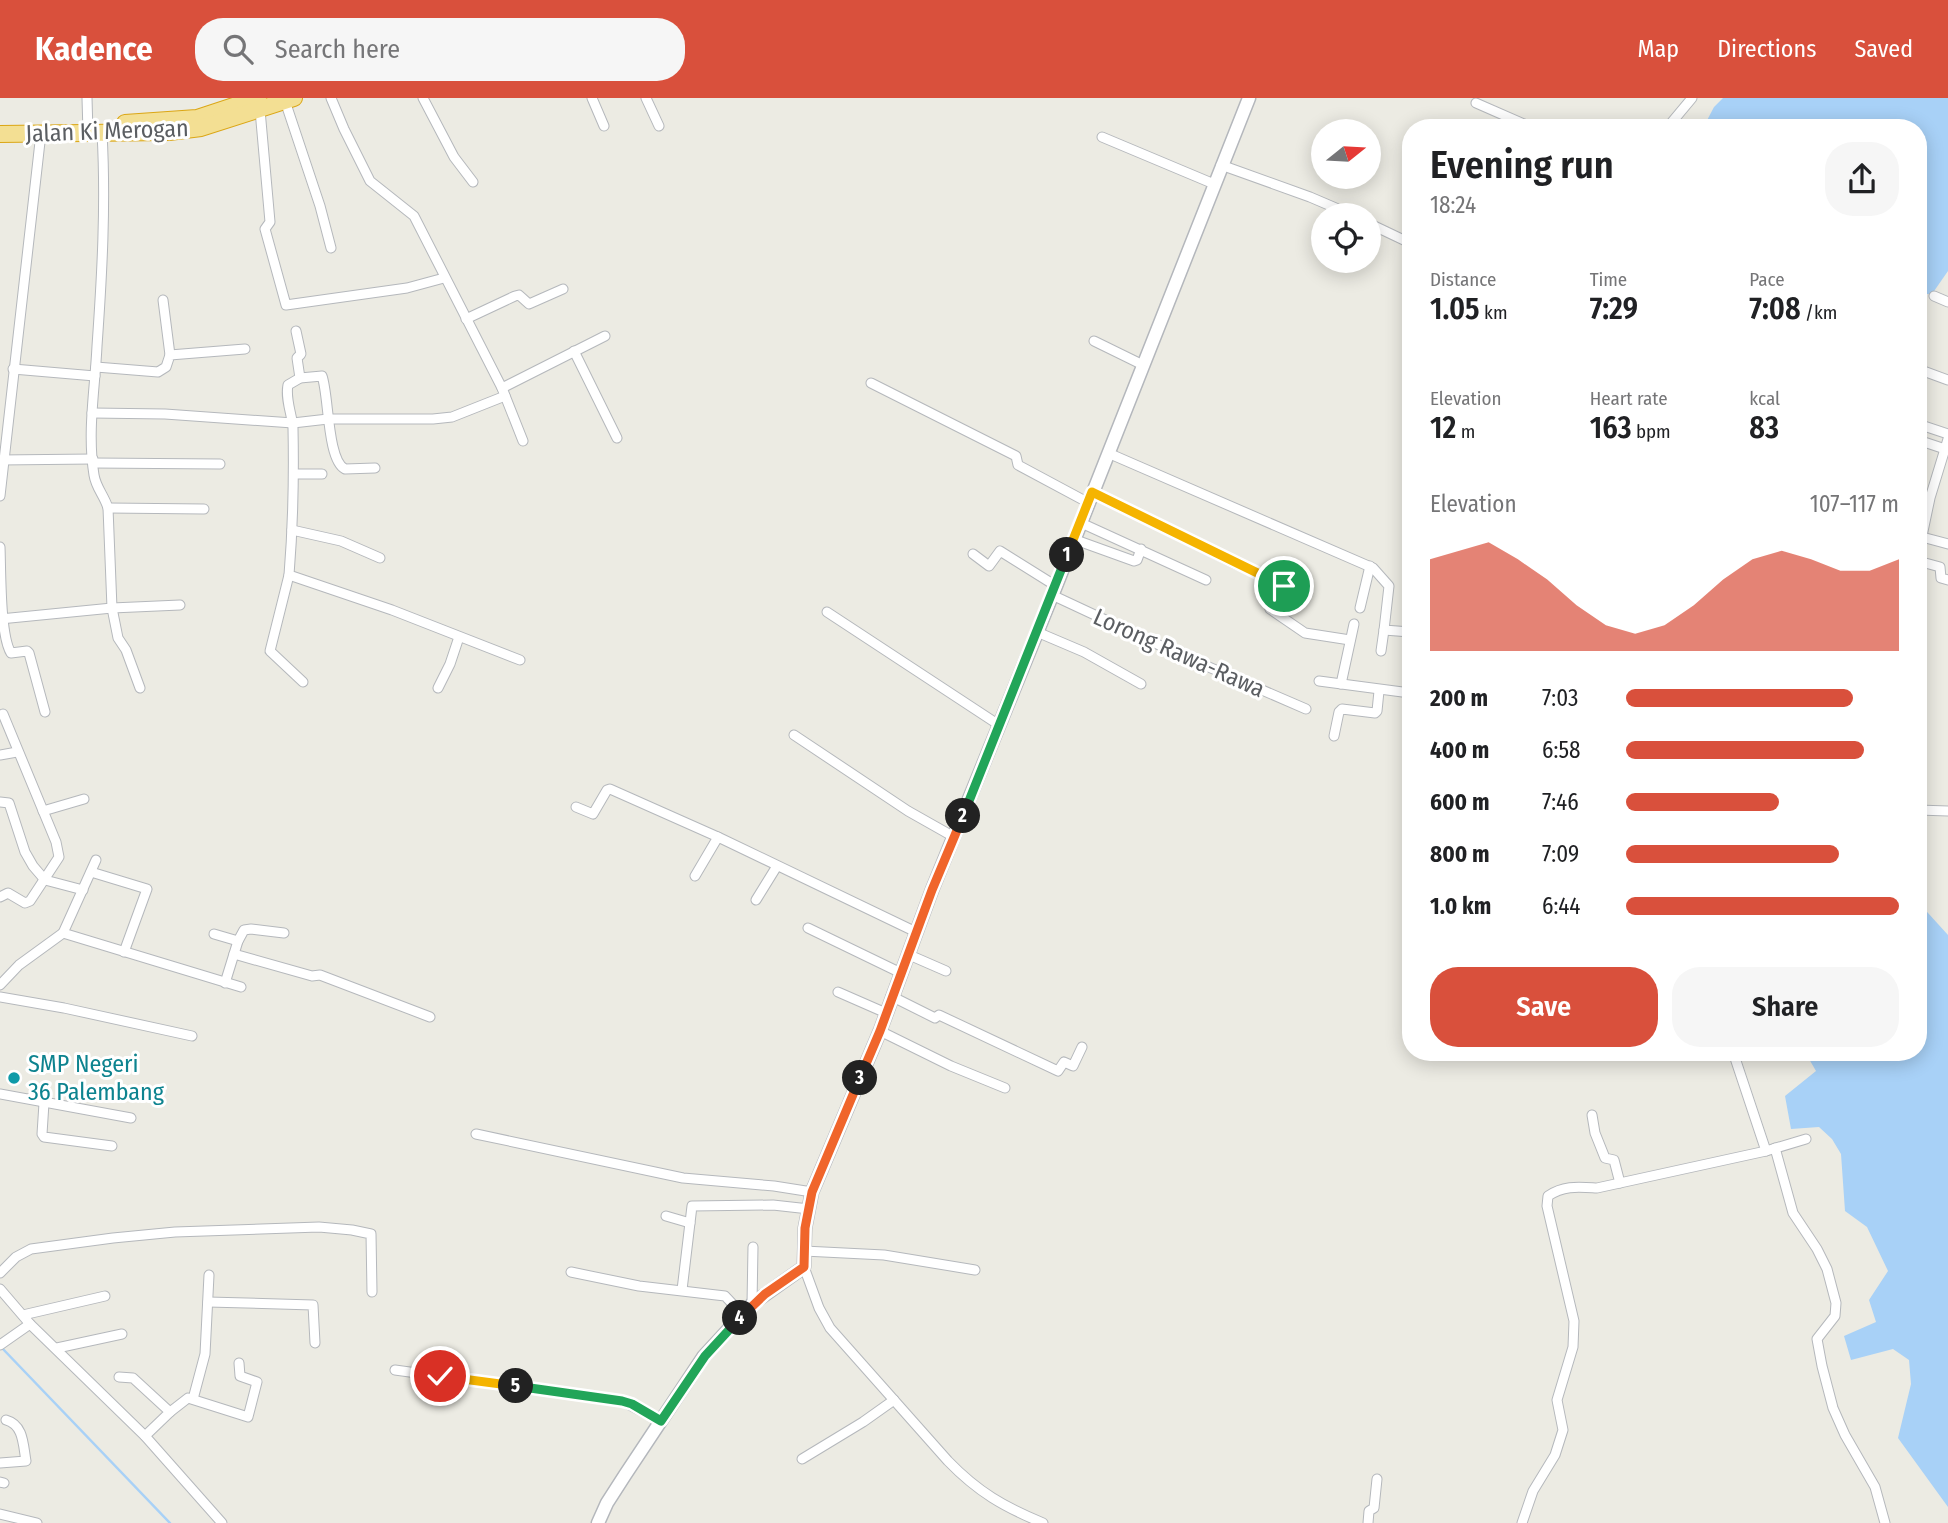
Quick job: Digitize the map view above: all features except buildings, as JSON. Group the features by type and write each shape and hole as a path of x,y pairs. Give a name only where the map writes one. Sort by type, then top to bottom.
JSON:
{"highway":[{"name":"Jalan Ki Merogan","path":"0,134 93,129 132,122 197,118 253,102 290,99"},
{"name":"Jalan Ki Merogan","path":"0,122 93,129"}],"street":[{"path":"87,98 105,182 92,413 93,461 96,486 105,498 108,508 112,608 118,638 126,650 140,688"},
{"path":"331,98 370,181 414,216 504,392 523,441"},
{"path":"423,98 454,157 474,182"},
{"path":"592,98 604,126"},
{"path":"646,98 659,126"},
{"path":"1043,1523 1012,1510 967,1480 831,1328 819,1308 804,1267 808,1209 812,1192 880,1031 907,954 1249,98"},
{"path":"1674,119 1692,98"},
{"path":"290,99 331,248"},
{"path":"253,102 271,222 265,229 286,305 407,288 444,278"},
{"path":"1476,103 1512,119"},
{"path":"0,496 41,133"},
{"path":"1102,137 1214,184"},
{"path":"1221,165 1324,203"},
{"path":"1381,229 1402,239"},
{"path":"466,319 515,296 519,295 529,304 564,289"},
{"path":"1934,296 1948,302"},
{"path":"13,369 158,372 166,367 170,355 163,300"},
{"path":"296,331 300,351 300,379"},
{"path":"92,413 165,414 293,423 328,419 452,417 504,392 605,335"},
{"path":"1094,341 1143,365"},
{"path":"170,355 246,349"},
{"path":"574,351 617,438"},
{"path":"1927,372 1948,380"},
{"path":"303,682 270,651 289,575 292,530 293,423 286,388 300,379 317,375 323,377 328,419 340,467 375,468"},
{"path":"871,383 1016,456 1018,465 1301,593"},
{"path":"1927,429 1947,441"},
{"path":"1927,440 1947,441"},
{"path":"1927,513 1947,441"},
{"path":"1108,453 1370,566 1384,577 1389,586 1381,652"},
{"path":"3,461 220,464"},
{"path":"294,474 322,474"},
{"path":"108,508 204,509"},
{"path":"1079,522 1206,580"},
{"path":"292,530 341,541 380,558"},
{"path":"1927,538 1948,544"},
{"path":"1073,539 1134,561 1141,550"},
{"path":"0,547 1,619 9,652 29,653 45,712"},
{"name":"Lorong Rawa-Rawa","path":"973,554 989,566 1000,551 1054,591 1174,652 1306,709"},
{"path":"1927,563 1940,567 1941,578 1948,580"},
{"path":"1360,608 1370,566"},
{"path":"289,575 353,596 520,660"},
{"path":"1284,586 1270,609 1305,632 1350,640"},
{"path":"1,619 112,608 180,605"},
{"path":"827,612 999,725"},
{"path":"1341,684 1354,624"},
{"path":"1384,630 1402,631"},
{"path":"1037,632 1084,652 1142,684"},
{"path":"438,688 450,664 459,636"},
{"path":"1319,681 1402,693"},
{"path":"1334,736 1342,709 1375,713 1379,691"},
{"path":"0,897 8,892 27,903 59,857 56,842 4,713"},
{"path":"794,735 908,811 954,837"},
{"path":"0,755 18,752"},
{"path":"576,807 593,814 610,789 718,837 916,932"},
{"path":"43,811 84,799"},
{"path":"0,802 9,803 25,852 45,880 83,890"},
{"path":"1927,811 1948,811"},
{"path":"695,876 718,837"},
{"path":"0,985 19,965 63,933 96,860"},
{"path":"756,900 777,866"},
{"path":"91,872 147,889 124,952"},
{"path":"808,928 901,973"},
{"path":"225,983 238,941 246,929 284,933"},
{"path":"63,933 241,987"},
{"path":"214,934 238,941"},
{"path":"234,954 312,976 320,975 430,1017"},
{"path":"907,954 946,971"},
{"path":"838,992 886,1013"},
{"path":"891,996 934,1018 939,1015 1058,1071 1064,1062 1074,1065 1082,1047"},
{"path":"0,997 192,1036"},
{"path":"880,1031 950,1069 1004,1088"},
{"path":"1736,1061 1793,1213 1827,1269 1836,1303 1835,1317 1818,1344 1833,1408 1875,1487 1885,1523"},
{"path":"0,1094 131,1118"},
{"path":"44,1103 44,1137 112,1146"},
{"path":"1592,1115 1595,1133 1605,1158 1614,1160 1619,1183"},
{"path":"477,1134 683,1178 812,1192"},
{"path":"1522,1523 1533,1491 1555,1455 1564,1429 1557,1400 1574,1339 1574,1326 1547,1198 1555,1191 1567,1187 1593,1189 1805,1139"},
{"path":"682,1290 692,1206 773,1205 808,1209"},
{"path":"666,1216 690,1223"},
{"path":"0,1273 16,1257 31,1249 175,1232 319,1227 370,1233 372,1292"},
{"path":"752,1304 753,1247"},
{"path":"804,1251 884,1255 975,1270"},
{"path":"598,1523 607,1503 705,1356 752,1304 804,1267"},
{"path":"571,1272 639,1286 725,1296 743,1314"},
{"path":"193,1399 204,1358 209,1275"},
{"path":"0,1289 30,1324 145,1436 222,1523"},
{"path":"23,1315 105,1296"},
{"path":"208,1302 313,1305 315,1343"},
{"path":"0,1345 30,1324"},
{"path":"57,1348 122,1334"},
{"path":"145,1436 187,1398 248,1417 257,1382 240,1376 239,1363"},
{"path":"395,1370 622,1401 661,1421"},
{"path":"119,1377 133,1378 170,1412"},
{"path":"802,1459 894,1400"},
{"path":"0,1463 26,1461 20,1430 14,1422 6,1420"},
{"path":"1368,1523 1369,1511 1374,1508 1377,1479"},
{"path":"0,1514 37,1523"}],"water":[{"path":"1723,98 1948,98 1948,271 1932,294 1927,294 1927,119 1708,119"},
{"path":"1927,912 1948,935 1948,1507 1898,1438 1911,1384 1909,1360 1893,1349 1851,1360 1844,1336 1876,1322 1869,1300 1888,1271 1867,1227 1845,1211 1841,1154 1832,1139 1819,1127 1791,1129 1785,1096 1816,1071 1810,1061 1927,1061"}],"waterway":[{"path":"2,1348 170,1523"}],"place":[{"name":"SMP Negeri 36 Palembang","path":"14,1078"}],"route":[{"path":"440,1376 622,1401 661,1421 705,1356 752,1304 804,1267 805,1228 812,1192 880,1031 932,890 1092,492 1284,586"}]}
